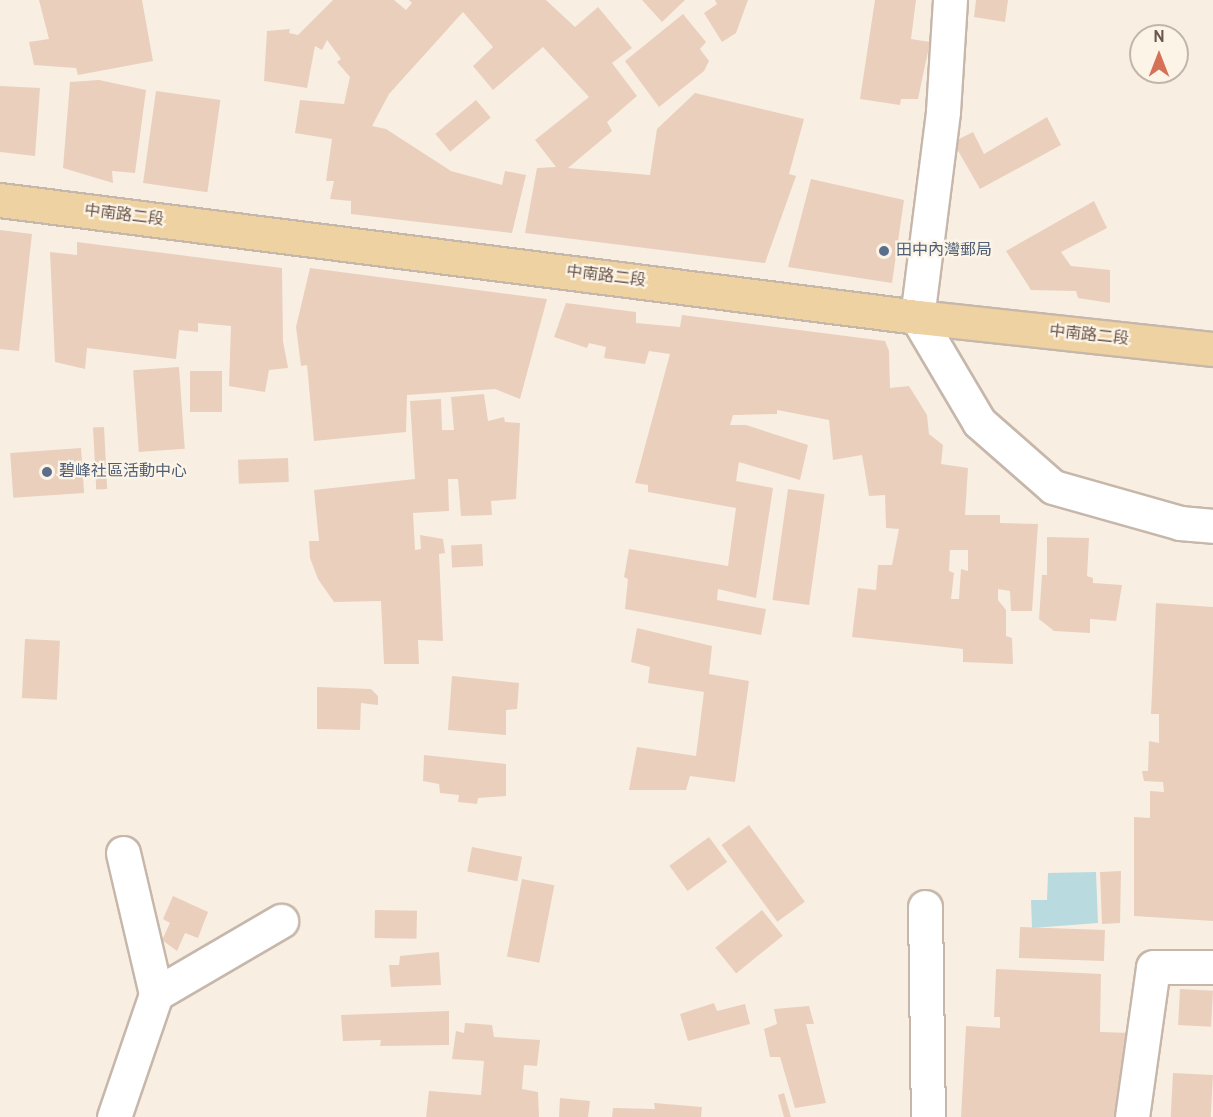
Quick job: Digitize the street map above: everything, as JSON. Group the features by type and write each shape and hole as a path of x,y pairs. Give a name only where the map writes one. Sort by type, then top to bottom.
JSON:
{"main road":[{"name":"中南路二段","path":"0,200 917,317 1213,349"}],"street":[{"path":"950,0 943,112 917,317 979,422 1053,487 1180,523 1213,526"},
{"path":"114,1117 156,994 123,853"},
{"path":"925,907 928,1117"},
{"path":"156,994 281,921"},
{"path":"1132,1117 1153,967 1213,967"}],"water":[{"path":"1096,872 1098,923 1032,928 1031,900 1047,900 1048,873"}],"building":[{"path":"39,0 142,0 153,61 78,75 76,68 34,65 29,42 49,39"},
{"path":"333,0 394,0 406,10 412,3 409,0 546,0 575,27 598,7 632,48 612,63 637,96 607,122 612,131 568,168 650,175 657,129 695,93 804,119 789,174 796,176 765,263 525,233 537,168 556,167 535,140 589,97 543,47 493,90 473,66 493,47 463,12 389,94 372,126 386,129 451,171 502,185 505,171 526,175 512,233 351,214 351,201 330,199 334,181 326,181 332,139 295,133 300,100 344,104 350,77 337,62 341,59 327,40 322,50 315,46 307,88 264,81 267,31 290,29 289,33 298,35"},
{"path":"642,0 685,0 662,22"},
{"path":"715,0 748,0 736,33 722,42 704,13 717,4"},
{"path":"875,0 916,0 911,39 930,42 918,99 901,99 900,105 860,99"},
{"path":"976,0 1008,0 1005,22 974,17"},
{"path":"683,14 706,42 700,49 709,61 704,71 659,107 625,61"},
{"path":"99,80 146,90 135,173 112,171 113,183 63,168 70,82"},
{"path":"0,86 40,88 35,156 0,152"},
{"path":"156,91 220,100 207,192 143,183"},
{"path":"476,100 491,118 450,152 435,134"},
{"path":"1047,117 1061,145 980,189 953,142 973,132 984,154"},
{"path":"811,179 904,200 892,283 788,267"},
{"path":"1094,201 1107,228 1061,252 1071,266 1110,270 1110,303 1078,298 1076,291 1031,290 1006,251"},
{"path":"0,230 32,234 19,351 0,349"},
{"path":"77,242 282,268 283,341 288,368 269,370 265,392 229,386 231,326 198,323 198,332 179,330 176,359 87,348 85,369 55,362 50,252 77,255"},
{"path":"310,268 547,299 520,399 495,389 407,395 406,432 314,441 307,365 301,366 296,327"},
{"path":"566,303 636,312 636,323 680,327 682,315 885,341 889,351 890,388 909,386 927,415 929,434 943,445 941,464 968,468 965,515 1000,515 1000,523 1038,524 1032,611 1011,611 1010,591 998,589 998,600 1006,610 1006,636 1012,638 1013,664 963,662 963,649 852,637 858,588 876,590 878,565 892,565 899,529 886,528 885,495 869,496 862,455 833,460 829,420 777,410 777,414 733,415 730,425 746,425 808,445 800,480 739,462 736,481 773,488 756,598 718,589 717,600 766,609 761,635 625,609 628,579 624,577 629,549 728,566 736,508 648,492 648,485 635,483 670,354 649,351 645,364 604,358 606,347 589,343 587,348 554,337","holes":["950,550 968,550 968,571 961,569 959,599 951,599 954,573 949,571"]},
{"path":"179,367 185,449 139,452 133,370"},
{"path":"190,371 222,371 222,412 190,412"},
{"path":"484,394 488,421 504,417 505,422 520,423 516,499 491,501 492,515 461,516 458,479 448,479 449,511 413,513 415,550 421,549 420,535 443,539 445,553 439,554 443,641 418,640 419,664 384,664 381,601 334,602 318,579 310,558 309,541 319,541 314,490 415,479 410,401 441,399 442,430 454,430 451,397"},
{"path":"104,427 107,489 96,489 93,428"},
{"name":"碧峰社區活動中心","path":"81,448 84,493 13,498 10,453"},
{"path":"288,458 289,482 239,484 238,460"},
{"path":"788,489 825,494 809,605 772,600"},
{"path":"1047,537 1089,538 1087,576 1093,578 1093,583 1122,585 1116,621 1090,619 1090,633 1054,631 1039,619 1042,575 1047,575"},
{"path":"482,544 483,566 452,568 451,546"},
{"path":"1156,603 1213,607 1213,921 1134,916 1134,817 1150,818 1150,791 1164,792 1163,782 1144,781 1142,771 1148,771 1149,741 1159,743 1159,714 1151,714"},
{"path":"637,628 712,646 709,674 749,681 735,782 690,776 686,790 629,790 637,747 696,756 704,692 648,683 650,667 631,662"},
{"path":"25,639 60,641 57,700 22,698"},
{"path":"452,676 519,683 517,709 506,710 506,735 448,730"},
{"path":"317,687 371,689 378,696 378,705 361,703 360,730 317,729"},
{"path":"424,755 506,764 506,796 478,798 477,804 458,802 459,795 440,793 439,784 423,781"},
{"path":"749,825 805,902 777,922 721,845"},
{"path":"709,837 727,862 688,891 669,866"},
{"path":"472,847 522,857 517,881 467,872"},
{"path":"1121,871 1120,923 1102,924 1100,872"},
{"path":"522,879 554,885 539,963 507,957"},
{"path":"173,896 208,912 198,938 185,933 177,951 162,940 170,923 163,919"},
{"path":"375,910 417,911 417,939 375,938"},
{"path":"762,910 783,936 736,973 715,948"},
{"path":"1020,927 1105,930 1104,961 1019,958"},
{"path":"439,952 441,985 391,987 389,965 399,965 400,956"},
{"path":"996,969 1101,974 1100,1032 1132,1033 1126,1117 961,1117 966,1026 1000,1028 1000,1017 994,1017"},
{"path":"1180,989 1213,991 1211,1027 1178,1025"},
{"path":"714,1003 717,1011 745,1004 750,1024 688,1041 680,1014"},
{"path":"809,1006 814,1024 806,1024 826,1103 795,1108 780,1057 770,1057 764,1029 777,1024 774,1009"},
{"path":"449,1011 449,1045 380,1046 381,1040 343,1041 341,1015"},
{"path":"465,1023 492,1025 494,1037 540,1040 537,1066 524,1065 522,1089 538,1092 539,1117 426,1117 429,1091 481,1095 484,1061 452,1059 456,1031 464,1033"},
{"path":"1173,1073 1213,1075 1211,1117 1171,1117"},
{"path":"784,1093 791,1117 784,1117 778,1095"},
{"path":"560,1098 590,1101 588,1117 559,1117"},
{"path":"654,1103 702,1107 701,1117 612,1117 613,1108 655,1109"}],"place":[{"name":"田中內灣郵局","path":"884,251"},
{"name":"碧峰社區活動中心","path":"47,472"}]}
